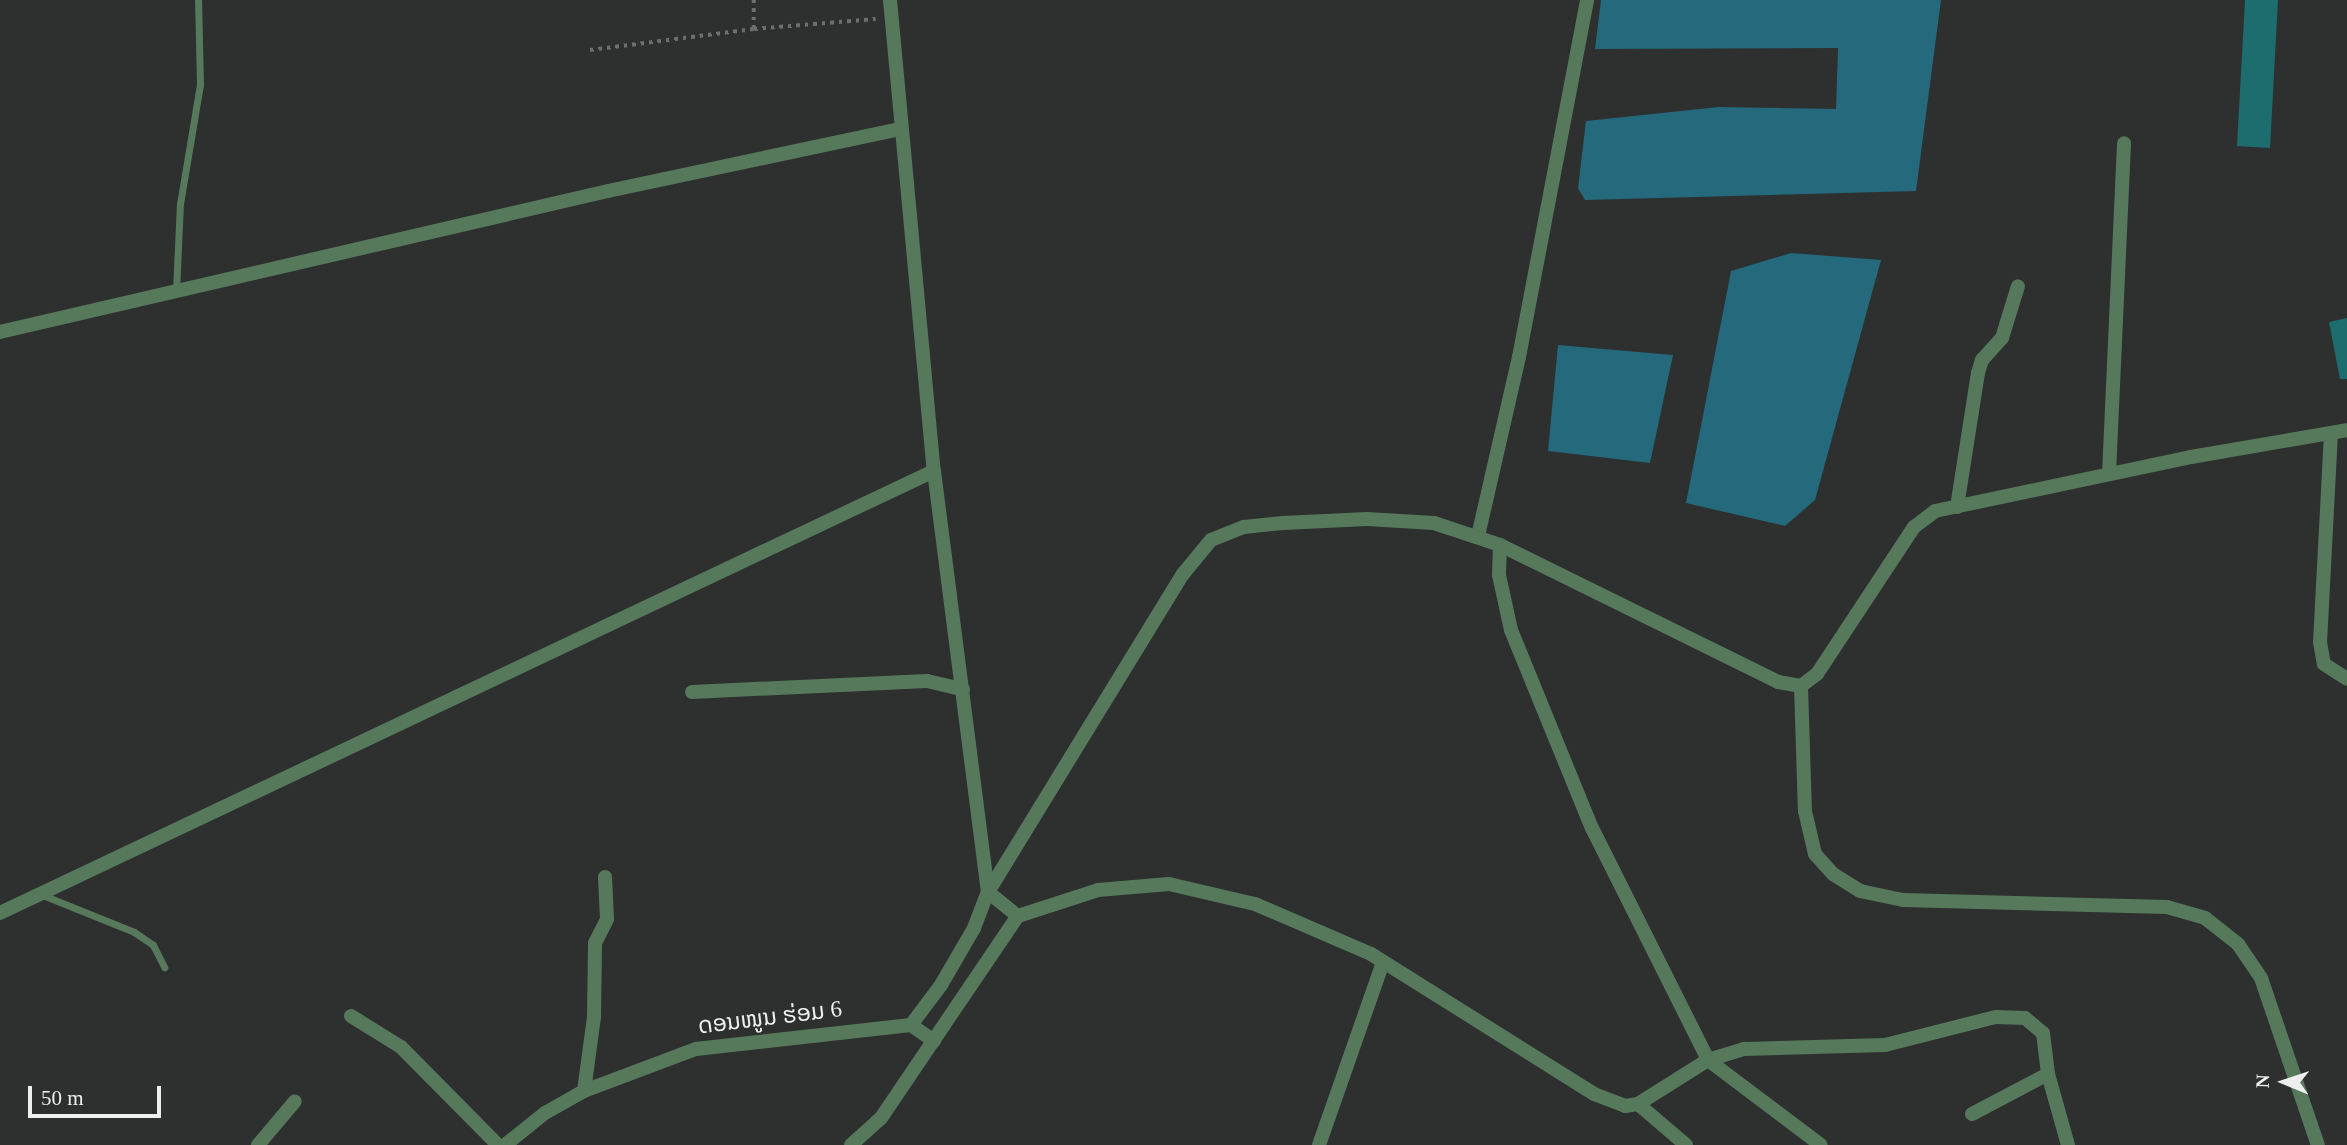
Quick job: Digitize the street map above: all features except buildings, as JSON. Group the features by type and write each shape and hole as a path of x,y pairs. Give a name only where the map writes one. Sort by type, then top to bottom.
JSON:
{"street":[{"path":"890,0 934,471 988,892 1018,916"},
{"path":"1478,536 1519,357 1587,0"},
{"path":"0,332 607,191 900,129"},
{"path":"2109,474 2124,143"},
{"path":"1957,507 1978,373 1982,359 2002,338 2018,286"},
{"path":"934,1041 911,1024 961,951 988,892 1183,574 1211,540 1244,527 1367,519 1434,523 1500,545 1778,682 1801,686 1817,674 1914,527 1935,511 2109,474 2347,430"},
{"path":"2331,433 2320,642 2325,664 2347,678"},
{"path":"0,913 934,471"},
{"path":"1500,545 1503,602 1521,655 1592,828 1708,1060 1821,1145"},
{"path":"692,692 927,681 963,689"},
{"path":"1801,686 1805,811 1815,854 1833,874 1860,891 1903,900 2167,907 2205,918 2238,944 2261,978 2318,1145"},
{"path":"584,1091 594,1017 595,943 607,919 605,877"},
{"path":"851,1145 881,1118 1018,916 1098,890 1169,884 1255,904 1383,962 1594,1094 1625,1106 1638,1104 1708,1060 1744,1049 1885,1045 1996,1017 2025,1018 2043,1033 2048,1073 2068,1145"},
{"path":"1319,1145 1383,962"},
{"path":"351,1016 401,1047 498,1145"},
{"name":"ດອນໜູນ ຮ່ອມ 6","path":"505,1145 545,1112 584,1091 696,1049 911,1024"},
{"path":"1972,1114 2048,1073"},
{"path":"258,1145 295,1101"},
{"path":"1638,1104 1686,1145"}],"lane":[{"path":"176,291 180,204 200,85 198,0"},
{"path":"39,894 134,932 153,945 164,967"}],"path":[{"path":"754,0 754,29"},
{"path":"590,50 754,29 892,18"}],"water":[{"path":"1601,0 1941,0 1916,191 1585,200 1578,188 1586,121 1719,107 1836,109 1838,48 1595,49"},
{"path":"1791,253 1881,260 1815,500 1785,526 1686,503 1731,271"},
{"path":"1558,345 1673,355 1650,463 1548,451"}]}
